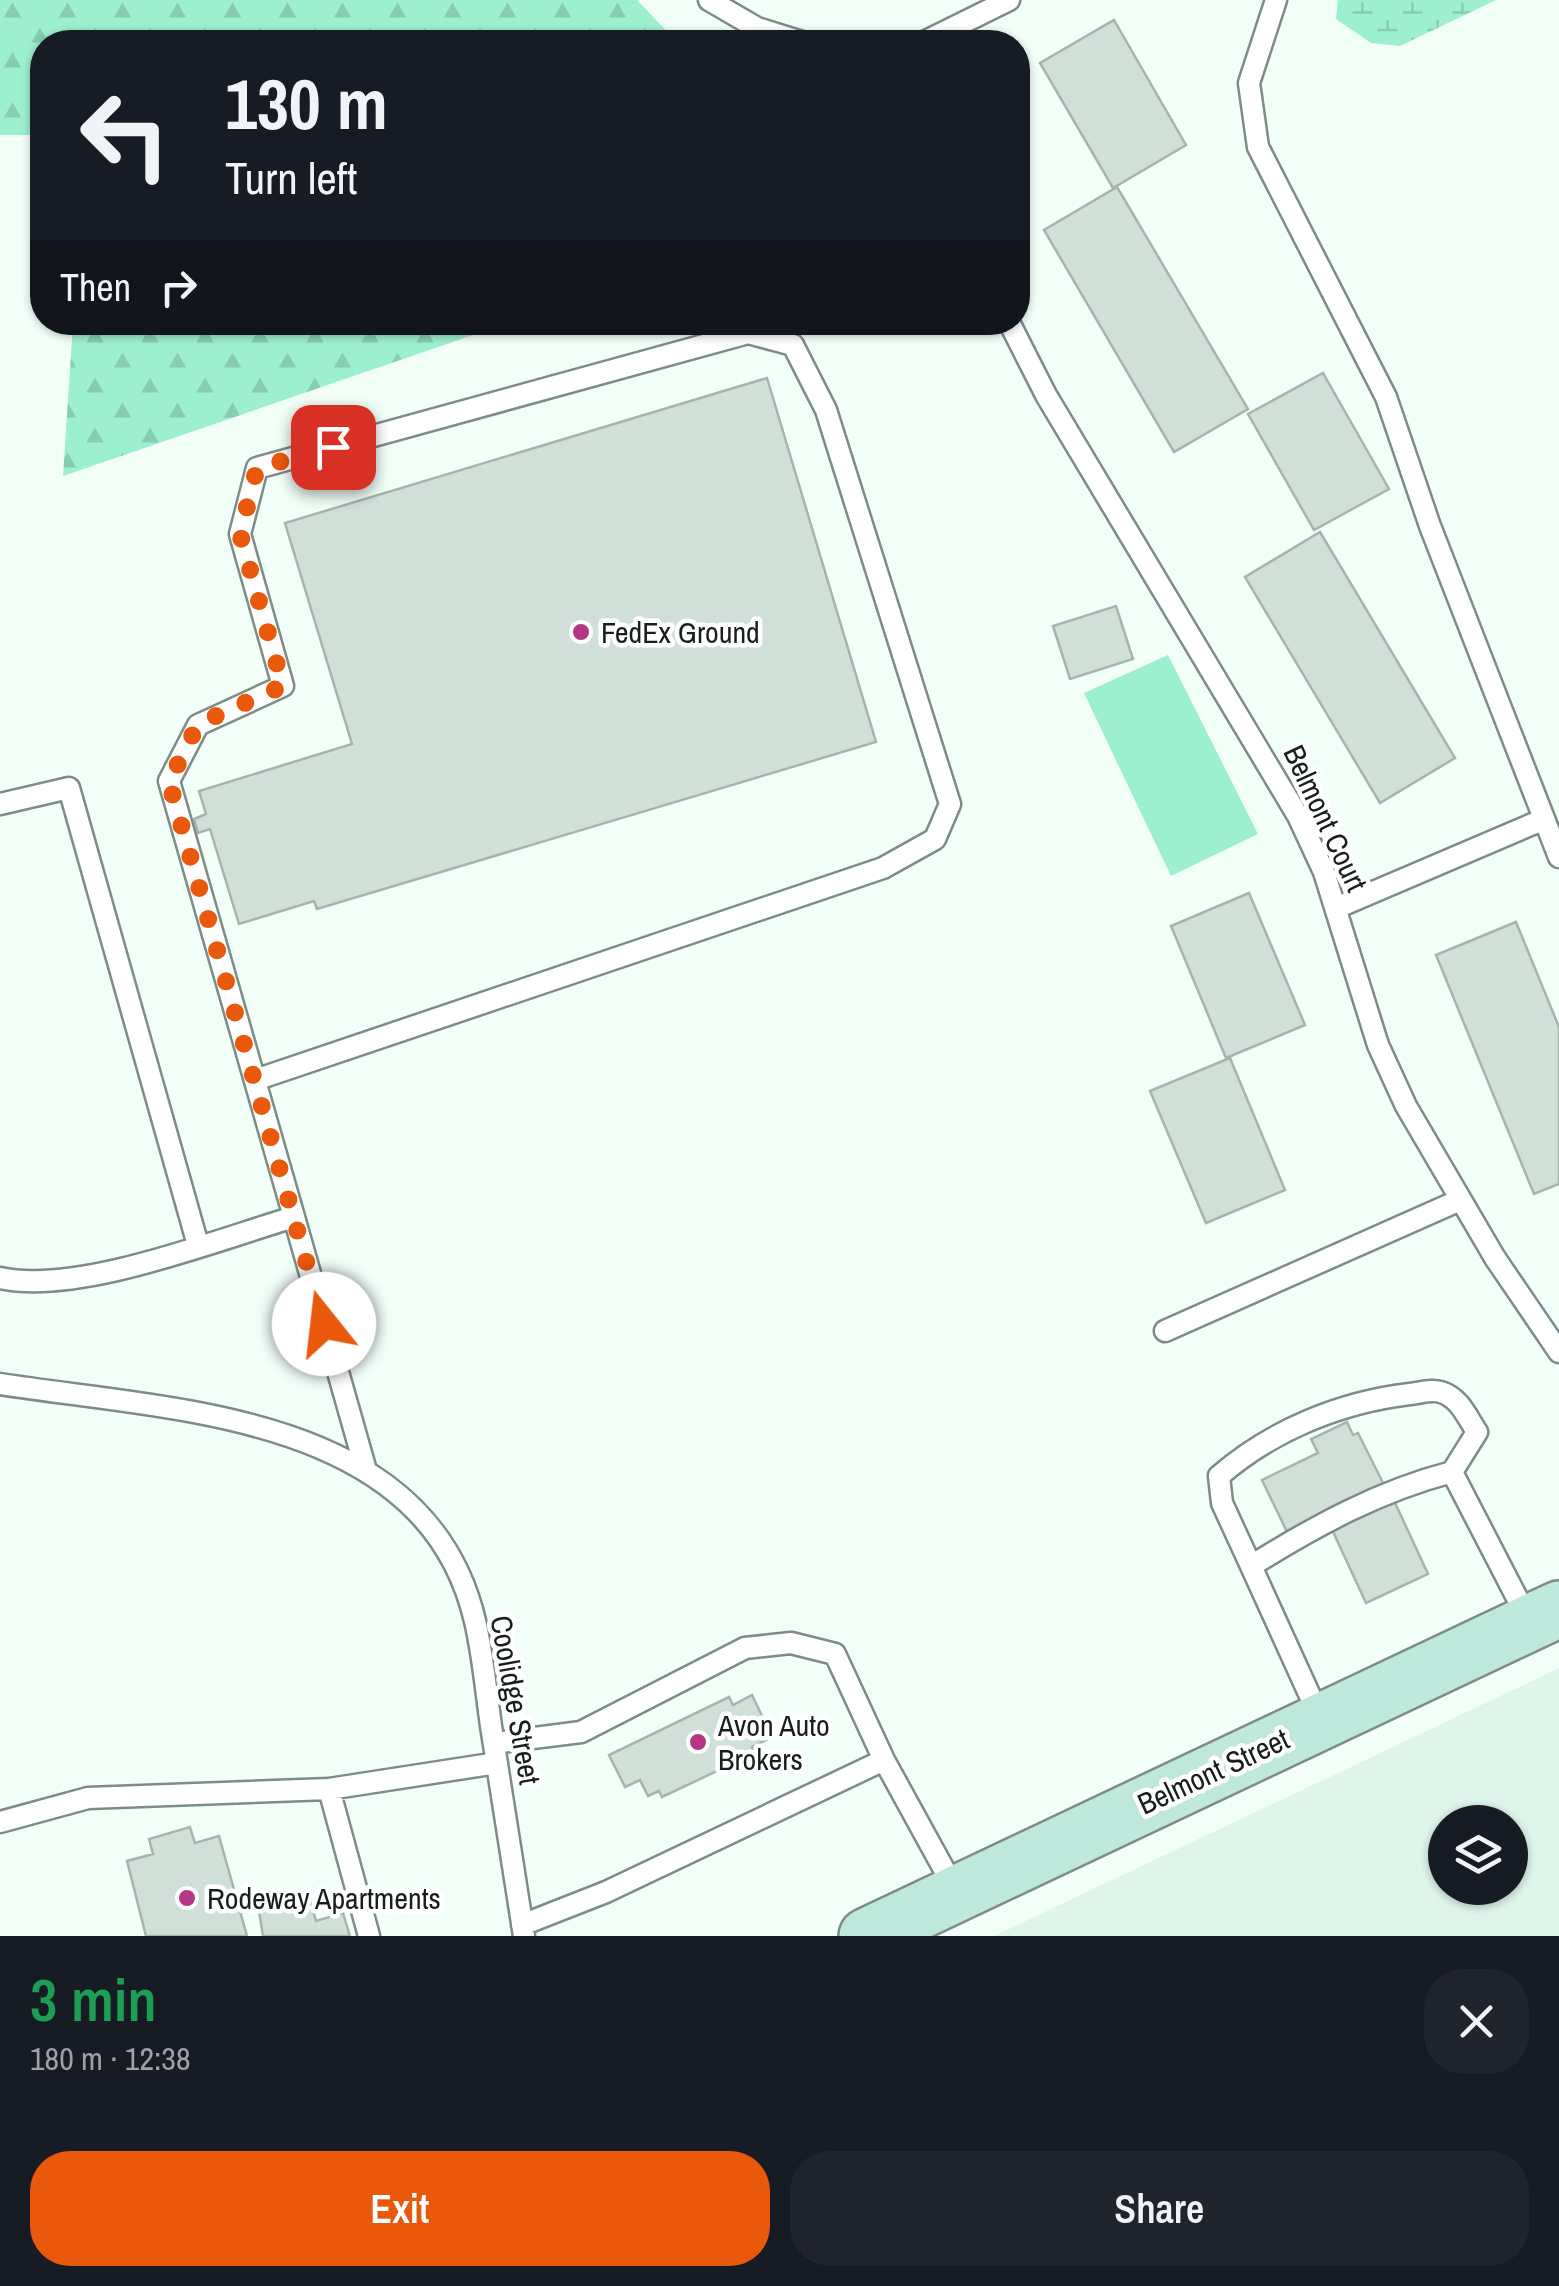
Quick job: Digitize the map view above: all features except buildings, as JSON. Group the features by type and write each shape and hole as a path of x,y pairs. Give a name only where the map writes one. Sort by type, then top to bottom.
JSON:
{"main road":[{"name":"Belmont Street","path":"867,1936 1544,1616"}],"lane":[{"path":"709,0 763,30"},
{"path":"948,30 1009,0"},
{"path":"1276,0 1249,83 1258,147 1386,397 1542,820 1559,856"},
{"path":"364,1467 169,782 198,724 283,686 240,534 257,468 744,335"},
{"path":"256,1080 883,868 935,839 950,804 826,410 793,345 752,335"},
{"name":"Belmont Court","path":"1016,335 1046,394 1268,762 1324,872 1378,1044 1406,1106 1460,1200 1559,1352"},
{"path":"0,804 69,788 198,1245"},
{"path":"1336,908 1542,820"},
{"path":"1164,1331 1460,1200"},
{"path":"0,1278 17,1282 102,1273 294,1217"},
{"name":"Coolidge Street","path":"0,1384 242,1423 326,1448 364,1467 419,1510 464,1586 475,1620 523,1930"},
{"path":"1251,1566 1312,1528 1402,1485 1452,1472 1477,1432 1457,1400 1438,1390 1372,1398 1311,1419 1244,1454 1219,1476 1222,1503 1321,1720"},
{"path":"1452,1472 1544,1616"},
{"path":"0,1822 88,1798 329,1788 496,1753 581,1732 745,1648 790,1644 835,1654 884,1760 957,1893"},
{"path":"523,1930 884,1760"},
{"path":"329,1788 369,1936"}],"shaded area":[{"path":"1559,1668 1559,1936 994,1936"}],"green space":[{"path":"0,0 637,0 666,30 30,30 30,135 0,135"},
{"path":"1338,0 1496,0 1400,46 1371,43 1336,19"},
{"path":"72,335 473,335 63,476"},
{"path":"1168,655 1258,834 1171,876 1084,693"}],"place":[{"name":"FedEx Ground","path":"581,632"},
{"name":"Avon Auto Brokers","path":"698,1742"},
{"name":"Rodeway Apartments","path":"187,1898"}],"route":[{"path":"324,1324 169,782 198,724 283,686 240,534 257,468 333,447"}]}
